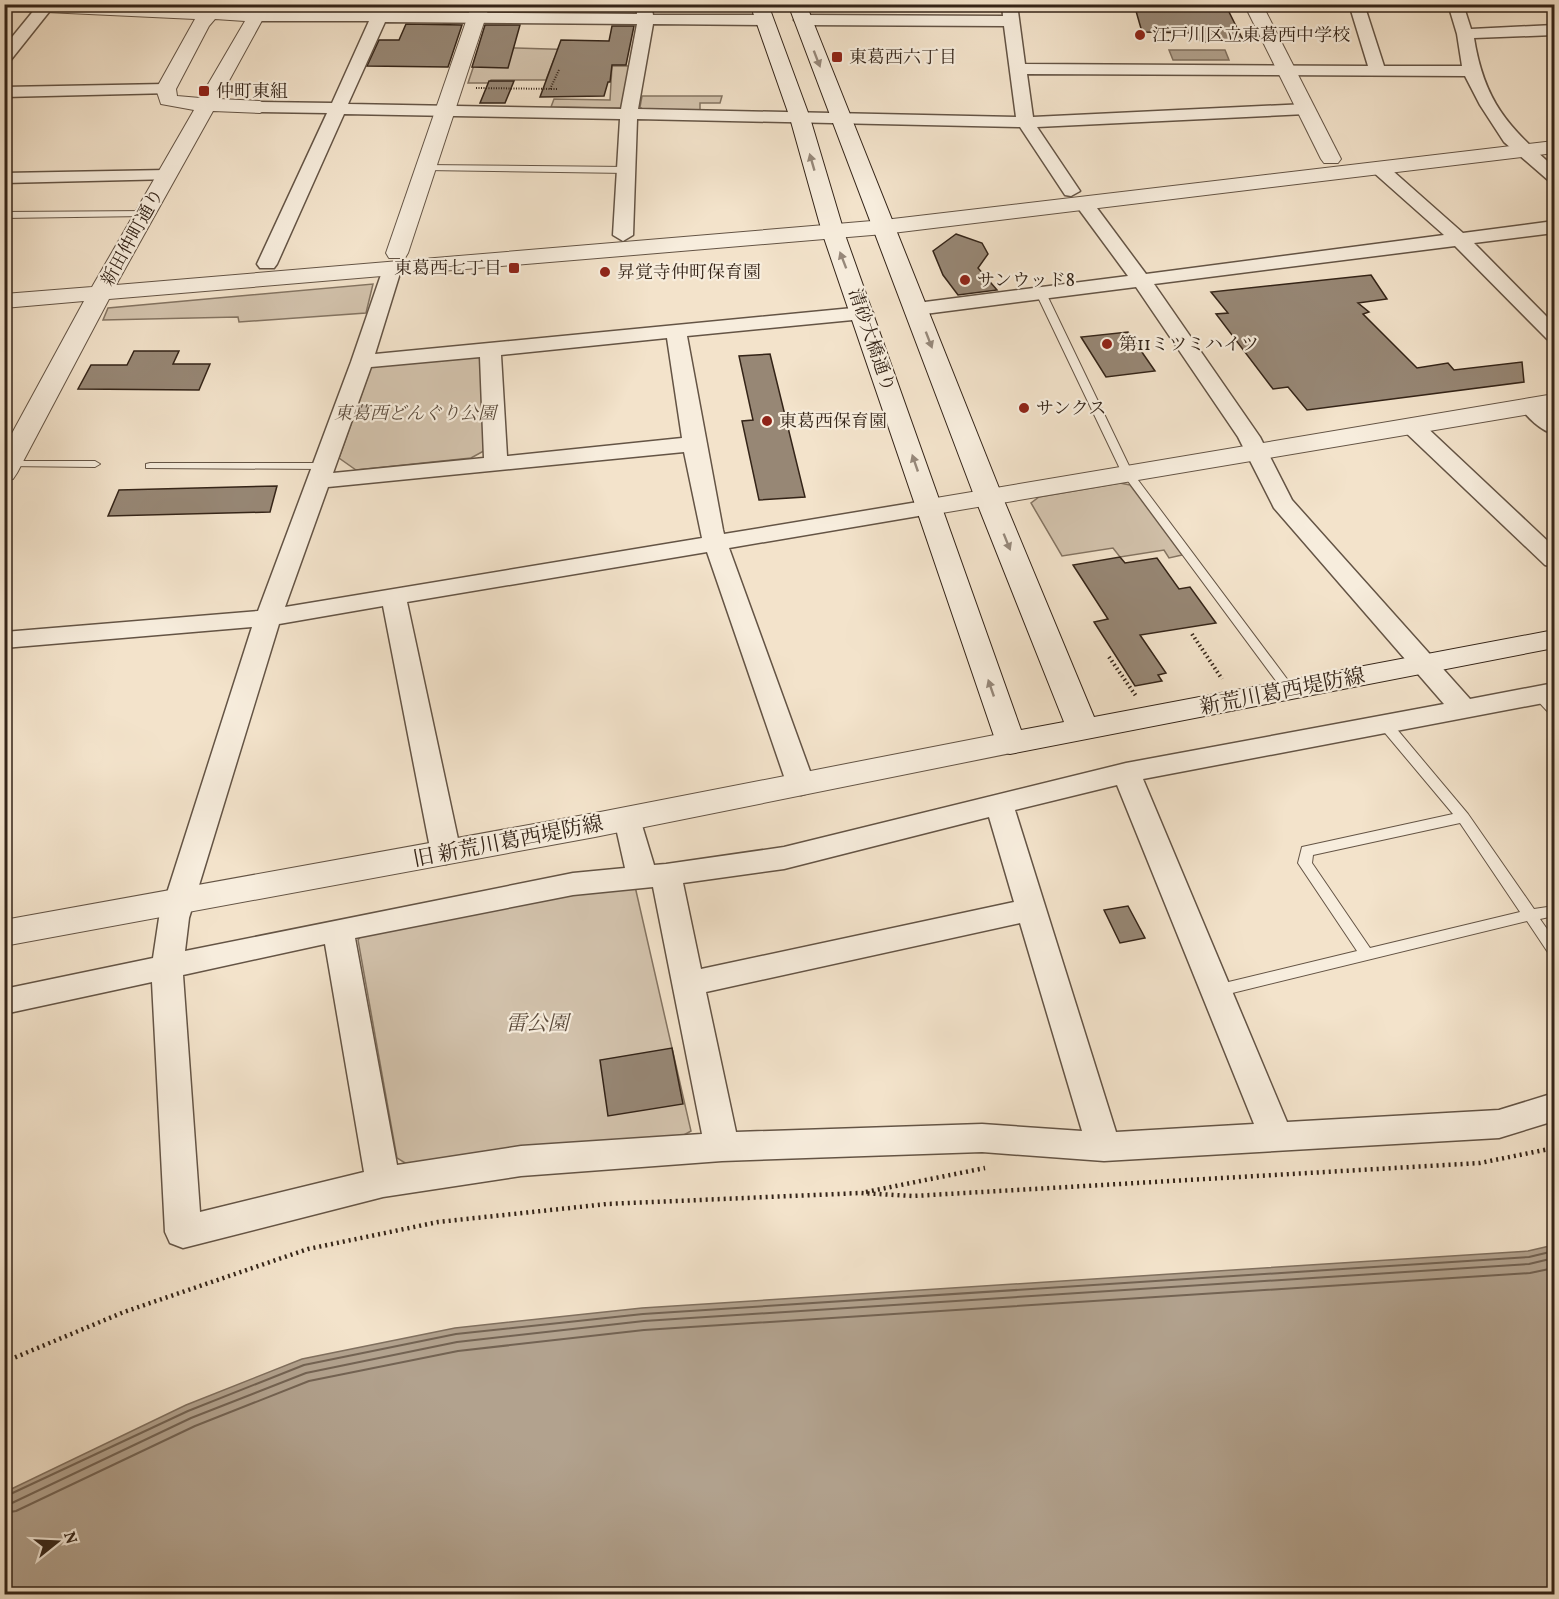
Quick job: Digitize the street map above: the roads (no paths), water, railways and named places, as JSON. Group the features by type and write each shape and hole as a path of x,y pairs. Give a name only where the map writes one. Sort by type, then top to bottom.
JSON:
{"street":[{"path":"919,4 927,21"},
{"path":"1253,4 1331,159"},
{"path":"1356,4 1378,71"},
{"path":"1455,4 1465,34 1471,71 1488,105 1518,144 1554,176"},
{"path":"4,5 261,10 762,12"},
{"path":"4,58 45,7"},
{"path":"216,9 201,23 166,89 168,100 207,106 1025,122 1306,109"},
{"name":"新田仲町通り","path":"7,468 105,285 261,10"},
{"path":"267,264 382,10"},
{"path":"479,11 362,362 268,618 174,918 167,968 183,1232 383,1182 521,1161 722,1147 982,1138 1104,1148 1499,1124 1554,1107"},
{"path":"623,235 630,114 644,12"},
{"name":"清砂大橋通り","path":"762,12 800,118 830,225 863,313 1010,743"},
{"path":"1083,729 989,498 799,12 927,21 1010,13 1025,122 1141,280 1249,437 1282,503 1464,709"},
{"path":"1465,34 1554,30"},
{"path":"1018,69 1288,72 1471,71"},
{"path":"4,92 166,89"},
{"path":"4,285 105,285 881,221 1078,197 1379,168 1518,144 1554,133"},
{"path":"1078,197 1331,159 1518,144 1554,147"},
{"path":"1379,168 1459,239 1554,335"},
{"path":"4,178 167,175"},
{"path":"4,301 267,264 394,262 623,235 830,225"},
{"path":"917,309 1554,227"},
{"path":"362,362 863,313"},
{"path":"676,332 694,444 715,543 801,785"},
{"path":"490,349 496,463"},
{"path":"4,640 268,618 1542,404 1554,427"},
{"path":"1412,426 1554,560"},
{"path":"319,474 496,463 694,444"},
{"path":"394,598 446,853"},
{"name":"新荒川葛西堤防線","path":"1010,743 1554,639"},
{"path":"4,1002 338,930 573,884 654,876 784,858 1126,773 1464,709 1549,699"},
{"name":"旧 新荒川葛西堤防線","path":"4,933 627,819 1010,743"},
{"path":"1126,773 1276,1137"},
{"path":"999,804 1104,1148"},
{"path":"627,819 654,876 688,984 722,1147"},
{"path":"688,984 1030,910"},
{"path":"338,930 383,1182"}],"lane":[{"path":"426,167 627,170"},
{"path":"4,215 146,213"},
{"path":"1041,293 1127,473 1289,690"},
{"path":"7,468 95,464"},
{"path":"150,466 319,474"},
{"path":"1385,724 1463,817 1554,950"},
{"path":"1367,955 1305,863 1307,852 1463,817"},
{"path":"1216,991 1531,915 1554,912"}],"water":[{"path":"1169,50 1225,50 1229,60 1173,60"},
{"path":"1554,1245 1554,1594 5,1594 5,1492 186,1405 302,1359 455,1328 642,1308 1528,1251"}],"place":[{"name":"江戸川区立東葛西中学校","path":"1140,35"},
{"name":"東葛西六丁目","path":"837,57"},
{"name":"仲町東組","path":"204,91"},
{"name":"東葛西七丁目","path":"514,268"},
{"name":"昇覚寺仲町保育園","path":"605,272"},
{"name":"サンウッド8","path":"965,280"},
{"name":"第11ミツミハイツ","path":"1107,344"},
{"name":"サンクス","path":"1024,408"},
{"name":"東葛西保育園","path":"767,421"}],"park label":[{"name":"東葛西どんぐり公園","path":"415,413"},
{"name":"雷公園","path":"537,1023"}]}
